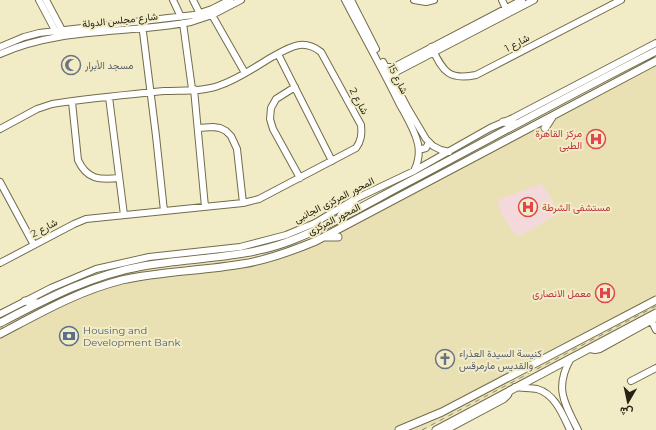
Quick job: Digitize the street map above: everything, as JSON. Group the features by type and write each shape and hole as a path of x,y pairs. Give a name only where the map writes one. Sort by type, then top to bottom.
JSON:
{"main road":[{"name":"المحور المركزى","path":"0,323 79,284 108,275 142,266 207,259 250,252 295,240 656,51"},
{"name":"المحور المركزى","path":"0,334 47,309 82,293 122,280 166,272 197,270 242,264 280,255 298,248 324,237 524,135 554,115 637,75 644,67 656,61"},
{"path":"634,62 643,62 645,65 644,67"},
{"path":"545,128 554,115"},
{"path":"503,122 517,124"},
{"path":"337,219 355,199"},
{"path":"324,237 338,237"},
{"path":"207,259 205,263 208,266 221,267"},
{"path":"182,261 197,263 199,267 197,270"},
{"path":"399,430 442,412 578,337 616,321 656,300"},
{"path":"25,301 38,303"},
{"path":"42,320 47,309"},
{"path":"436,430 656,313"},
{"path":"616,321 621,326 622,332"}],"street":[{"path":"39,0 56,34"},
{"path":"46,0 63,33"},
{"path":"173,0 182,20 193,89 206,207"},
{"path":"193,0 200,14"},
{"path":"214,0 220,7"},
{"name":"شارع مجلس الدولة","path":"0,54 24,44 56,34 182,20 212,15 230,0"},
{"name":"شارع مجلس الدولة","path":"182,20 241,0"},
{"name":"شارع 15","path":"345,0 377,55 386,67 421,133 429,142 441,150 448,152"},
{"name":"شارع 15","path":"351,0 412,127 418,149 417,164 414,171"},
{"path":"414,0 426,2 434,0"},
{"path":"502,0 507,11"},
{"path":"507,11 522,0"},
{"path":"394,81 396,72 432,50 507,11 534,0"},
{"name":"شارع 1","path":"432,50 442,69 452,76 464,78 476,75 621,0"},
{"path":"212,15 245,73"},
{"path":"142,24 164,211"},
{"name":"شارع مجلس الدولة","path":"0,47 24,37 39,33 56,34"},
{"name":"المحور المركزى الجانبى","path":"0,314 66,281 96,269 149,257 240,247 270,240 315,223 355,199 414,171 503,122 656,43"},
{"name":"شارع 2","path":"0,129 44,106 109,97 216,87 294,46 304,44 313,46 321,52 361,126 362,134 360,142 356,148 266,196 243,203 93,218 80,221 0,262"},
{"path":"386,67 394,66 432,50"},
{"path":"278,54 332,162"},
{"path":"295,87 276,99 271,108 270,119 273,129 300,178"},
{"path":"109,97 124,215"},
{"path":"72,102 78,160 81,166 92,176 99,178 119,178"},
{"path":"198,128 220,128 232,136 237,149 243,203"},
{"path":"418,149 422,150 426,148 429,142"},
{"path":"0,182 34,245"},
{"path":"590,349 600,349 654,319 656,330"},
{"path":"572,358 562,378 562,392 570,415 578,430"},
{"path":"631,381 656,368"},
{"path":"446,430 504,399 512,389 538,390 550,396 570,430"}],"shaded area":[{"path":"656,56 656,308 424,430 0,430 0,328 67,295 125,273 248,258 272,253 299,243 322,233"},
{"name":"مستشفى الشرطة","path":"541,184 560,213 520,236 512,231 502,215 497,200"}],"railway":[{"path":"422,430 656,306"}],"place":[{"name":"مسجد الأبرار","path":"71,65"},
{"name":"مركز القاهرة الطبى","path":"596,139"},
{"name":"مستشفى الشرطة","path":"528,207"},
{"name":"معمل الانصارى","path":"605,293"},
{"name":"Housing and Development Bank","path":"69,336"},
{"name":"كنيسة السيدة العذراء والقديس مارمرقس","path":"445,359"}]}
